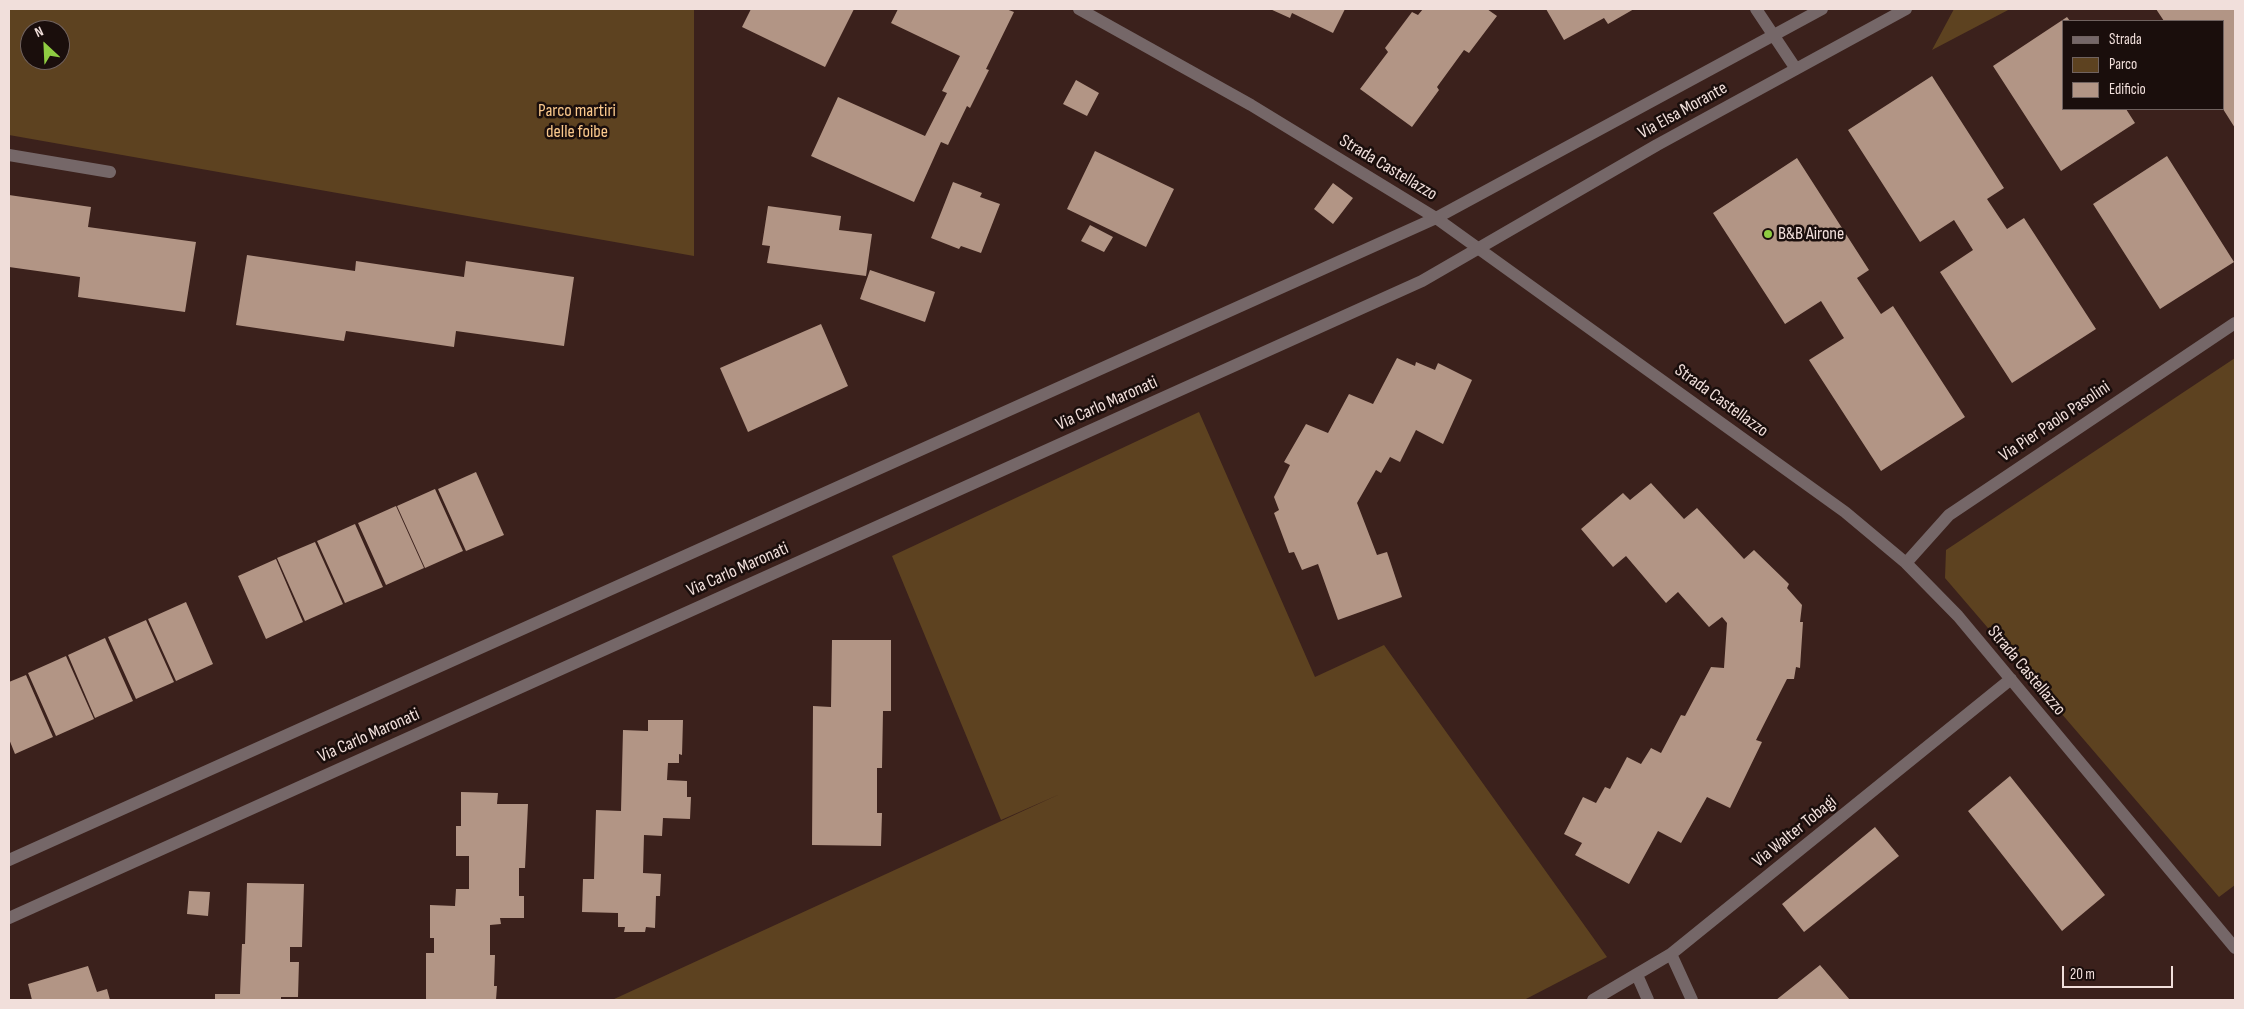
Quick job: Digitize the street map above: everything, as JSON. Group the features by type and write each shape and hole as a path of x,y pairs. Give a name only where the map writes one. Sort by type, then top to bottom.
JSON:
{"street":[{"name":"Strada Castellazzo","path":"1079,9 1251,105 1436,218 1479,247 1845,512 1906,563 1958,616 2235,948"},
{"path":"1756,9 1796,68"},
{"name":"Via Elsa Morante","path":"1436,218 1822,9"},
{"name":"Via Elsa Morante","path":"1479,247 1657,145 1906,9"},
{"path":"9,155 110,172"},
{"name":"Via Carlo Maronati","path":"9,860 1436,218"},
{"name":"Via Carlo Maronati","path":"9,918 1414,284 1479,247"},
{"name":"Via Pier Paolo Pasolini","path":"1906,563 1949,515 2235,323"},
{"name":"Via Walter Tobagi","path":"1593,1000 1671,954 2011,679"},
{"path":"1671,954 1692,1000"},
{"path":"1637,975 1648,1000"}],"green space":[{"name":"Parco martiri delle foibe","path":"9,9 694,9 694,256 9,135"},
{"path":"1954,9 2010,9 1932,50"},
{"path":"2235,358 2235,885 2219,897 1945,578 1946,550"},
{"path":"1199,412 1315,677 1384,645 1607,957 1524,1000 612,1000 1060,794 1001,820 892,556"}],"building":[{"path":"751,9 854,9 825,67 742,27"},
{"path":"898,9 1006,9 1014,12 986,69 989,70 970,108 967,106 948,145 941,142 914,202 811,156 838,97 925,136 947,93 942,91 960,56 891,23"},
{"path":"1270,9 1345,9 1333,33 1292,13 1290,18"},
{"path":"1423,9 1487,9 1497,16 1469,53 1464,50 1437,87 1439,90 1412,127 1360,89 1388,52 1385,48 1412,12 1418,15"},
{"path":"1546,9 1634,9 1608,24 1604,18 1564,40"},
{"path":"2156,9 2235,9 2235,128 2224,110 2224,20 2163,20"},
{"path":"2062,20 2062,110 2127,110 2135,123 2061,171 1993,66"},
{"path":"1932,76 2004,188 1987,199 2007,229 2024,218 2096,329 2012,383 1940,272 1973,250 1954,220 1920,242 1848,130"},
{"path":"1076,80 1099,93 1087,116 1063,104"},
{"path":"1095,151 1174,189 1146,247 1067,209"},
{"path":"2167,156 2234,262 2160,309 2093,204"},
{"path":"1797,158 1869,270 1857,278 1881,314 1893,306 1965,417 1881,471 1809,360 1844,338 1821,301 1785,324 1713,213"},
{"path":"953,182 982,193 980,197 1000,204 981,253 961,246 959,249 931,238"},
{"path":"1333,183 1353,198 1333,224 1314,209"},
{"path":"9,195 91,207 88,227 196,242 185,312 78,297 80,277 9,267"},
{"path":"768,206 841,216 839,230 872,234 866,276 767,263 770,246 762,245"},
{"path":"1090,225 1113,237 1104,252 1081,241"},
{"path":"247,255 355,271 356,261 464,277 466,261 574,277 564,346 456,331 454,347 346,331 344,341 236,325"},
{"path":"870,270 935,292 925,322 860,299"},
{"path":"821,324 848,386 748,432 720,368"},
{"path":"1397,358 1415,366 1416,362 1435,370 1438,363 1472,380 1443,444 1416,430 1400,462 1390,457 1381,473 1376,470 1357,503 1377,555 1387,552 1402,597 1338,620 1318,564 1302,570 1294,552 1289,553 1274,513 1279,510 1274,497 1290,465 1284,462 1306,424 1328,433 1349,394 1373,404"},
{"path":"476,472 504,535 466,551 438,489"},
{"path":"1651,483 1684,519 1697,508 1744,559 1754,550 1789,584 1787,588 1802,605 1800,622 1803,622 1800,668 1796,667 1794,679 1787,679 1756,740 1762,742 1730,808 1707,797 1681,843 1658,831 1629,884 1575,855 1582,843 1564,834 1583,797 1596,803 1605,787 1610,789 1627,757 1641,764 1651,748 1661,753 1681,715 1685,716 1711,667 1724,668 1727,623 1722,617 1709,627 1678,592 1666,603 1626,556 1613,567 1581,529 1623,493 1630,500"},
{"path":"435,489 463,551 425,568 397,506"},
{"path":"396,506 424,568 386,585 358,523"},
{"path":"355,524 383,587 345,603 317,541"},
{"path":"315,542 343,604 305,621 277,558"},
{"path":"276,559 303,622 266,639 238,576"},
{"path":"186,602 213,664 176,681 148,619"},
{"path":"146,620 174,682 136,699 108,637"},
{"path":"105,638 133,701 95,718 68,655"},
{"path":"832,640 891,640 891,711 883,711 882,768 877,768 877,813 882,813 881,846 812,845 813,706 831,707"},
{"path":"66,656 94,719 56,736 28,673"},
{"path":"26,675 53,737 15,754 9,739 9,682"},
{"path":"648,720 683,720 682,755 679,754 679,763 668,763 667,780 687,781 687,797 691,797 690,819 663,818 662,836 644,835 643,873 661,874 660,896 656,896 655,928 646,927 645,932 624,932 625,927 618,927 618,913 582,912 583,879 594,879 596,810 621,811 623,730 648,731"},
{"path":"2010,776 2105,895 2062,931 1968,811"},
{"path":"461,792 498,793 497,804 528,804 525,868 519,868 519,896 524,896 524,918 500,918 501,924 490,925 490,955 495,955 494,986 497,986 496,1000 426,1000 426,953 434,953 434,938 430,938 430,905 455,906 456,889 469,889 469,856 456,856 456,826 461,826"},
{"path":"1875,827 1899,856 1804,932 1782,904"},
{"path":"247,883 304,884 302,947 290,947 290,962 299,962 298,997 281,997 281,1000 215,1000 215,994 240,994 242,944 245,944"},
{"path":"189,891 210,892 208,916 187,914"},
{"path":"1820,965 1850,1000 1776,1000"},
{"path":"88,966 97,992 107,989 110,1000 32,1000 28,984"}],"place":[{"name":"B&B Airone","path":"1768,234"}]}
